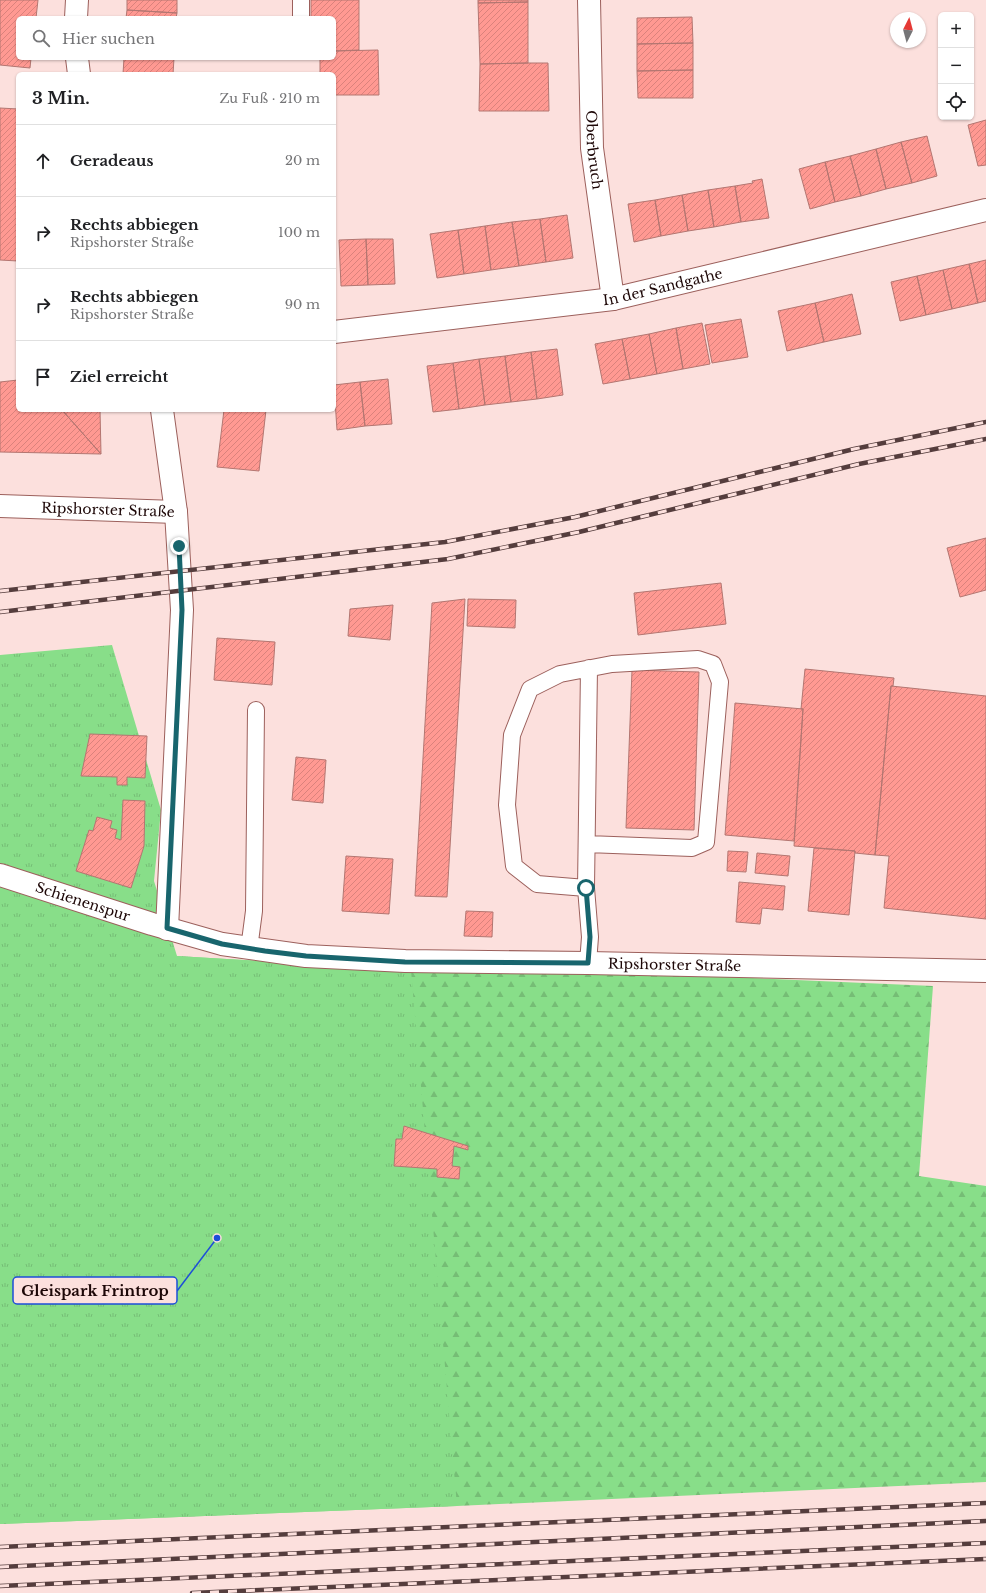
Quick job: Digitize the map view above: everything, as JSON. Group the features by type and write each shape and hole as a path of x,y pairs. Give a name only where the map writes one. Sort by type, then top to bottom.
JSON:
{"street":[{"path":"76,16 77,0"},
{"name":"Oberbruch","path":"589,0 592,148 613,299"},
{"path":"77,60 79,72"},
{"name":"In der Sandgathe","path":"336,332 613,299 986,210"},
{"path":"162,412 176,512"},
{"name":"Ripshorster Straße","path":"0,506 176,512 182,610 167,928 222,944 249,949 306,956 405,962 588,963 986,971"},
{"name":"Schienenspur","path":"0,875 167,928"}],"lane":[{"path":"301,0 301,16"},
{"path":"586,888 537,884 514,866 508,805 512,735 530,689 560,674 612,664 698,659 713,664 720,682 706,842 692,848 587,844"},
{"path":"588,963 590,937 586,888 589,668"},
{"path":"249,949 254,911 256,710"}],"green space":[{"path":"112,645 161,810 154,881 177,956 411,970 457,1506 0,1524 0,655"},
{"path":"0,900 177,956 411,970 591,971 933,986 919,1176 986,1186 986,1482 457,1506 0,1524"}],"building":[{"path":"0,0 38,0 36,16 16,16 16,60 31,60 30,68 0,65"},
{"path":"127,0 177,0 177,13 127,10"},
{"path":"311,0 359,0 359,50 336,51 336,16 311,16"},
{"path":"478,0 528,0 528,2 478,3"},
{"path":"528,2 528,63 480,64 478,3"},
{"path":"127,10 177,13 176,16 126,16"},
{"path":"692,17 693,43 637,44 637,18"},
{"path":"693,43 693,70 637,71 637,44"},
{"path":"378,50 379,95 336,95 336,72 320,72 320,60 336,60 336,51"},
{"path":"124,60 174,60 173,72 123,72"},
{"path":"548,63 549,111 479,111 480,64"},
{"path":"693,70 693,98 638,98 637,71"},
{"path":"0,108 16,109 16,261 0,260"},
{"path":"986,120 986,165 978,166 968,125"},
{"path":"927,136 937,176 912,183 901,142"},
{"path":"901,142 912,183 886,189 876,149"},
{"path":"876,149 886,189 861,196 850,156"},
{"path":"850,156 861,196 835,202 825,162"},
{"path":"825,162 835,202 810,209 799,169"},
{"path":"762,179 769,218 741,222 735,186 753,183 752,181"},
{"path":"735,186 741,222 714,227 708,190"},
{"path":"708,190 714,227 688,231 682,195"},
{"path":"682,195 688,231 661,236 655,200"},
{"path":"655,200 661,236 634,242 628,204"},
{"path":"567,215 573,258 546,262 540,219"},
{"path":"540,219 546,262 519,266 512,222"},
{"path":"512,222 519,266 491,270 485,226"},
{"path":"485,226 491,270 464,274 458,230"},
{"path":"458,230 464,274 437,278 430,234"},
{"path":"366,239 368,285 341,286 339,240"},
{"path":"366,239 393,239 395,284 368,285"},
{"path":"986,260 986,301 978,303 969,264"},
{"path":"969,264 978,303 952,309 943,270"},
{"path":"943,270 952,309 926,315 917,276"},
{"path":"917,276 926,315 900,321 891,282"},
{"path":"852,294 861,334 824,342 815,303"},
{"path":"815,303 824,342 787,351 778,311"},
{"path":"741,319 748,357 712,363 705,325"},
{"path":"702,323 710,364 683,369 676,328"},
{"path":"676,328 683,369 657,374 649,334"},
{"path":"649,334 657,374 630,379 622,339"},
{"path":"622,339 630,379 603,384 595,344"},
{"path":"557,349 563,395 537,399 531,352"},
{"path":"531,352 537,399 511,402 505,356"},
{"path":"505,356 511,402 485,405 479,359"},
{"path":"479,359 485,405 459,409 453,363"},
{"path":"453,363 459,409 433,412 427,366"},
{"path":"388,379 392,424 365,426 360,382"},
{"path":"16,380 16,412 64,412 101,454 0,452 0,382"},
{"path":"360,382 365,426 337,430 336,385"},
{"path":"64,412 100,412 101,454"},
{"path":"224,412 266,412 259,471 217,467"},
{"path":"986,538 986,590 960,597 947,548"},
{"path":"721,583 726,624 638,635 634,593"},
{"path":"465,599 447,897 415,896 432,603"},
{"path":"468,599 516,600 515,628 467,626"},
{"path":"393,605 390,640 348,636 350,609"},
{"path":"217,638 275,642 272,685 214,680"},
{"path":"805,669 894,678 893,686 891,686 875,855 855,853 855,851 794,846 803,709 801,709"},
{"path":"632,670 699,672 694,830 626,828"},
{"path":"891,686 986,696 986,919 884,908 889,856 875,855"},
{"path":"735,703 803,709 794,841 725,835"},
{"path":"90,734 147,736 145,778 127,777 127,785 117,785 117,777 81,776"},
{"path":"296,757 326,760 323,803 292,800"},
{"path":"123,800 145,801 144,846 131,888 76,871 89,830 93,831 97,817 112,821 110,828 117,830 115,838 121,840"},
{"path":"814,848 855,851 849,915 808,911"},
{"path":"728,851 748,852 746,872 727,871"},
{"path":"757,853 790,856 788,876 755,873"},
{"path":"346,856 393,859 389,914 342,911"},
{"path":"739,882 785,886 783,910 762,908 760,924 736,922"},
{"path":"466,911 493,912 492,937 464,936"},
{"path":"404,1126 468,1146 468,1150 454,1146 452,1166 460,1167 459,1179 437,1177 437,1169 394,1166 396,1139 402,1139"}],"railway":[{"path":"0,591 445,542 575,517 854,449 986,422"},
{"path":"0,612 448,559 579,532 859,464 986,439"},
{"path":"0,1547 986,1503"},
{"path":"0,1567 986,1521"},
{"path":"0,1586 986,1543"},
{"path":"192,1593 986,1559"}],"place":[{"name":"Gleispark Frintrop","path":"217,1238"}],"route":[{"path":"179,546 182,610 167,928 222,944 306,956 405,962 588,963 590,937 586,888"}]}
